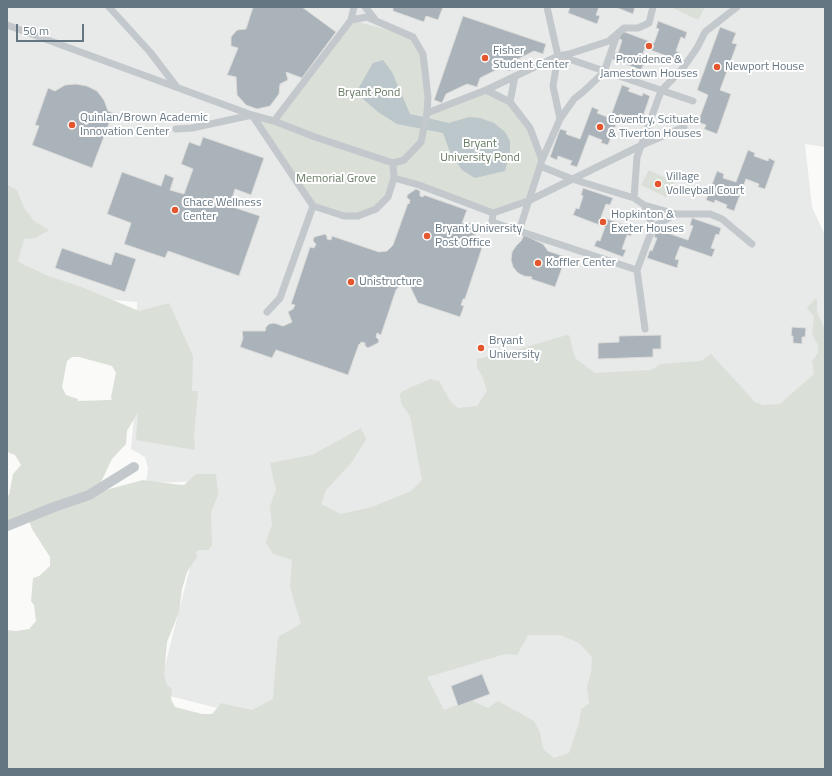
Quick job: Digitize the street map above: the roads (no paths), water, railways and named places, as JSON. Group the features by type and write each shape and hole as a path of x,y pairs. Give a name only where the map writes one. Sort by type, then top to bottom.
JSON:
{"street":[{"path":"108,7 150,52 176,86"},
{"path":"274,121 351,20 354,7"},
{"path":"365,7 377,21"},
{"path":"546,7 558,56 553,86 560,119"},
{"path":"427,113 486,90 558,56 609,41 624,28 638,28 649,23 653,7"},
{"path":"634,198 637,157 661,91 683,68 697,48 705,32 737,7"},
{"path":"7,25 252,115 274,121 392,164 404,160 421,142 427,113 428,97 423,54 413,37 366,17 351,20"},
{"path":"519,231 541,163 560,119 574,98 583,92 604,72 617,34"},
{"path":"558,56 693,101"},
{"path":"510,102 515,76"},
{"path":"486,90 510,102 530,128 541,163 572,179 634,198 644,205 676,214 710,214 722,220 752,244"},
{"path":"176,129 192,128 252,115"},
{"path":"252,115 313,206 344,216 358,216 376,209 388,197 394,178 392,164"},
{"path":"394,178 419,185 493,213 528,201 684,127"},
{"path":"644,205 653,227"},
{"path":"268,312 280,298 313,206"},
{"path":"493,213 492,222 637,270"},
{"path":"645,329 637,270 653,227 676,214"},
{"path":"7,526 89,495 134,467"}],"place":[{"name":"Providence & Jamestown Houses","path":"649,46"},
{"name":"Fisher Student Center","path":"485,58"},
{"name":"Newport House","path":"717,67"},
{"name":"Quinlan/Brown Academic Innovation Center","path":"72,125"},
{"name":"Coventry, Scituate & Tiverton Houses","path":"600,127"},
{"name":"Village Volleyball Court","path":"658,184"},
{"name":"Chace Wellness Center","path":"175,210"},
{"name":"Hopkinton & Exeter Houses","path":"603,222"},
{"name":"Bryant University Post Office","path":"427,236"},
{"name":"Koffler Center","path":"538,263"},
{"name":"Unistructure","path":"351,282"},
{"name":"Bryant University","path":"481,348"}],"park label":[{"name":"Bryant Pond","path":"369,93"},
{"name":"Bryant University Pond","path":"480,151"},
{"name":"Memorial Grove","path":"336,179"}]}
